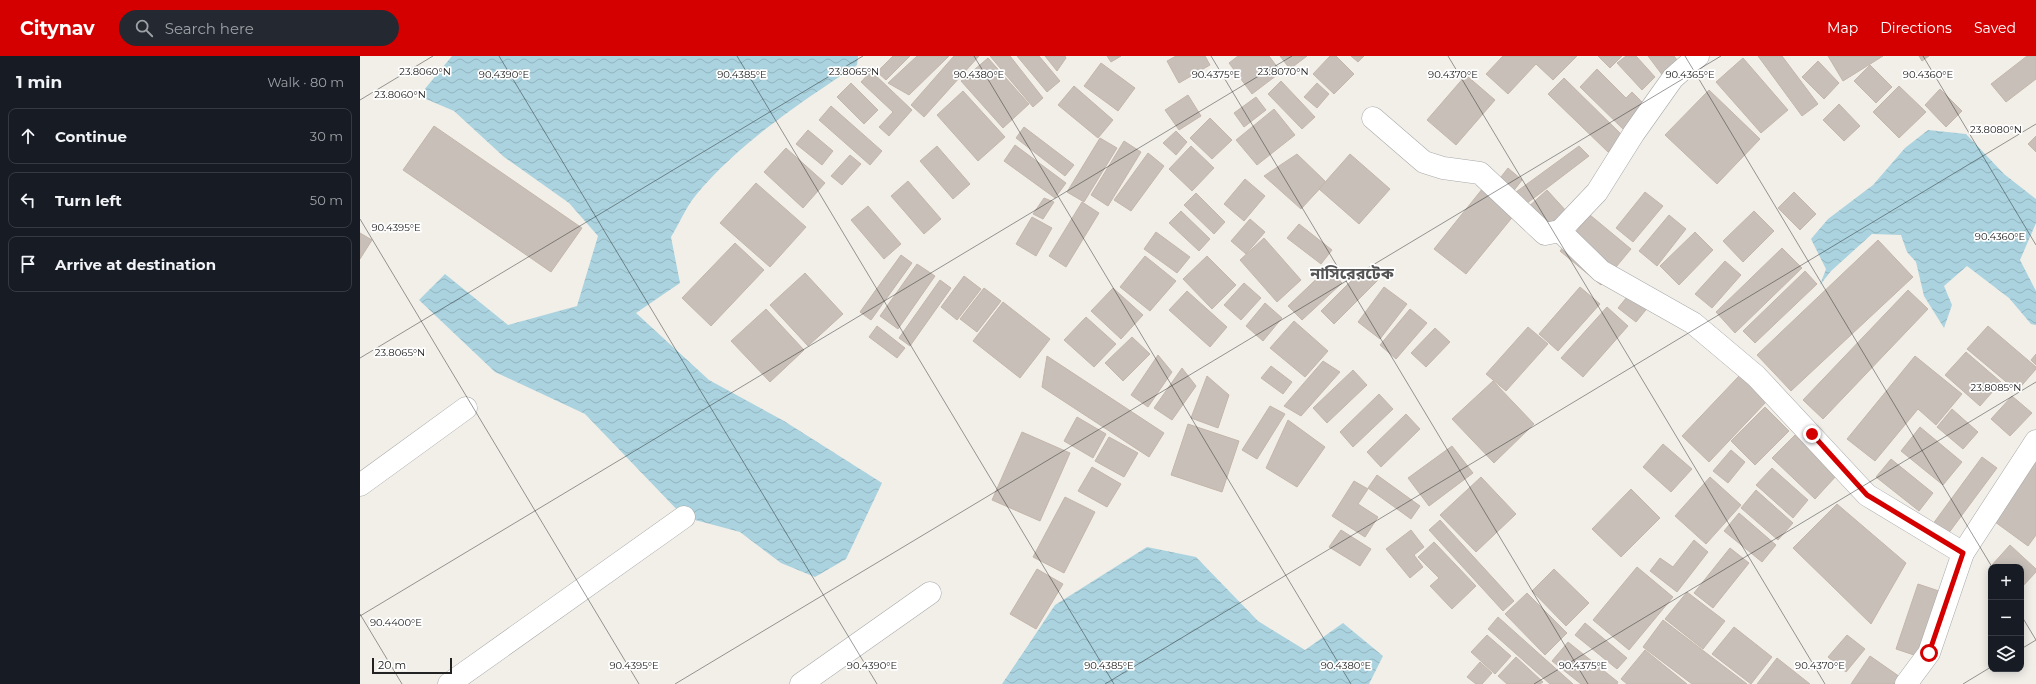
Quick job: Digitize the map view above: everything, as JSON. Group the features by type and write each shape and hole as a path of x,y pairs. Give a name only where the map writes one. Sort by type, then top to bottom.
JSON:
{"street":[{"path":"1373,118 1424,162 1443,168 1480,173 1545,234 1560,231 1597,192 1634,133 1673,78 1698,56"},
{"path":"1560,231 1601,271 1693,323 1756,376 1867,495 1963,553"},
{"path":"360,485 466,408"},
{"path":"1906,684 1929,653 1963,553 2036,441"},
{"path":"449,684 684,517"},
{"path":"802,684 930,593"}],"water":[{"path":"452,56 858,56 857,65 772,124 732,158 696,195 671,237 680,283 636,313 709,380 784,421 882,483 846,559 815,577 781,563 740,532 684,517 585,414 495,372 419,300 445,274 508,325 577,306 598,236 569,203 504,157 454,111 419,96"},
{"path":"1928,130 1966,134 2004,174 2036,199 2036,223 2020,260 2036,291 2036,325 2031,324 2009,298 1967,266 1944,286 1952,305 1944,328 1924,296 1916,262 1907,252 1901,235 1872,234 1831,271 1820,285 1826,269 1811,239 1828,219 1873,185 1905,148"},
{"path":"1147,547 1196,557 1258,621 1305,650 1343,623 1383,656 1369,684 1002,684 1055,605"}],"building":[{"path":"893,56 910,56 886,80 877,72"},
{"path":"917,56 949,56 909,95 888,83"},
{"path":"954,56 979,56 924,117 911,105"},
{"path":"990,56 1010,56 1043,98 1033,107"},
{"path":"1017,56 1039,56 1060,81 1047,92"},
{"path":"1045,56 1065,56 1066,58 1057,71"},
{"path":"1107,56 1121,56 1111,62"},
{"path":"1176,56 1205,56 1210,65 1179,83 1167,61"},
{"path":"1238,56 1269,56 1281,72 1252,94 1229,63"},
{"path":"1280,56 1307,56 1290,69"},
{"path":"1330,56 1336,56 1354,74 1334,94 1313,74"},
{"path":"1351,56 1364,56 1358,62"},
{"path":"1503,56 1577,56 1553,80 1536,64 1508,94 1486,74"},
{"path":"1598,56 1622,56 1610,68"},
{"path":"1626,56 1636,56 1655,77 1642,90 1617,63"},
{"path":"1648,56 1674,56 1680,64 1663,76"},
{"path":"1758,56 1782,56 1818,104 1802,116"},
{"path":"1828,56 1883,56 1843,81"},
{"path":"1919,56 1929,56 1922,61"},
{"path":"2027,56 2036,56 2036,79 2006,102 1991,84"},
{"path":"988,58 1029,104 1003,128 961,81"},
{"path":"1743,58 1788,110 1761,133 1716,82"},
{"path":"1818,61 1839,83 1824,99 1802,77"},
{"path":"1101,63 1135,88 1118,111 1084,86"},
{"path":"1870,65 1892,87 1876,103 1854,81"},
{"path":"1597,69 1626,98 1632,92 1646,106 1625,131 1580,87"},
{"path":"871,71 912,110 889,136 879,127 893,112 861,82"},
{"path":"1466,75 1495,100 1456,145 1427,120"},
{"path":"1564,78 1623,136 1608,152 1548,94"},
{"path":"1281,81 1315,117 1302,129 1268,94"},
{"path":"851,83 878,110 864,124 837,97"},
{"path":"1317,83 1329,94 1317,108 1304,97"},
{"path":"1074,86 1113,120 1098,138 1058,105"},
{"path":"1899,86 1926,112 1899,138 1873,112"},
{"path":"1940,89 1962,111 1946,127 1925,105"},
{"path":"1709,90 1760,139 1717,184 1665,135"},
{"path":"963,91 1005,137 978,161 937,115"},
{"path":"1188,95 1201,116 1179,130 1165,110"},
{"path":"1256,97 1266,110 1244,127 1234,113"},
{"path":"1839,104 1860,126 1844,141 1823,120"},
{"path":"831,106 882,151 870,165 819,120"},
{"path":"1274,109 1295,135 1257,165 1236,140"},
{"path":"1210,118 1232,140 1212,159 1190,138"},
{"path":"434,126 582,228 551,272 403,170"},
{"path":"1024,127 1074,165 1065,176 1016,138"},
{"path":"808,130 833,151 822,165 796,144"},
{"path":"1176,131 1187,142 1176,155 1163,143"},
{"path":"2036,136 2036,152 2028,144"},
{"path":"1100,138 1117,148 1084,202 1067,192"},
{"path":"1124,141 1141,152 1108,206 1091,195"},
{"path":"1015,145 1066,183 1055,198 1004,161"},
{"path":"937,146 970,184 953,199 920,161"},
{"path":"1191,146 1214,168 1192,191 1169,169"},
{"path":"1579,146 1589,156 1526,204 1516,192"},
{"path":"786,148 825,183 803,208 764,172"},
{"path":"1148,153 1164,166 1131,211 1114,200"},
{"path":"1297,154 1326,182 1301,209 1264,176"},
{"path":"1350,154 1390,189 1359,224 1319,189"},
{"path":"850,155 861,164 842,185 831,176"},
{"path":"1508,168 1522,180 1512,193 1497,182"},
{"path":"1245,179 1265,196 1244,221 1224,204"},
{"path":"908,181 941,219 924,234 891,196"},
{"path":"756,183 806,227 770,267 720,223"},
{"path":"1483,188 1515,214 1466,274 1434,249"},
{"path":"1547,190 1568,213 1548,231 1527,208"},
{"path":"1645,192 1663,206 1633,242 1616,228"},
{"path":"1794,192 1816,214 1800,230 1778,208"},
{"path":"1196,193 1225,222 1214,234 1184,205"},
{"path":"1044,198 1054,202 1043,219 1033,214"},
{"path":"1082,202 1099,213 1066,267 1049,256"},
{"path":"868,206 901,244 884,259 851,220"},
{"path":"1181,211 1210,239 1199,251 1169,223"},
{"path":"1754,211 1774,231 1743,262 1723,241"},
{"path":"1590,215 1631,249 1601,285 1560,251"},
{"path":"1669,215 1686,229 1657,266 1639,251"},
{"path":"1032,217 1052,228 1036,256 1016,244"},
{"path":"1250,219 1265,232 1246,254 1231,241"},
{"path":"1299,224 1332,250 1321,264 1287,238"},
{"path":"1156,232 1190,257 1177,273 1144,249"},
{"path":"1695,232 1713,250 1679,285 1660,266"},
{"path":"360,233 372,240 360,259"},
{"path":"1264,238 1301,280 1277,302 1240,260"},
{"path":"1878,240 1913,277 1791,391 1757,355"},
{"path":"735,243 764,270 711,326 682,298"},
{"path":"1782,248 1802,268 1735,333 1716,312"},
{"path":"901,255 912,263 871,320 860,312"},
{"path":"1145,256 1176,281 1150,311 1120,287"},
{"path":"1207,256 1236,285 1212,309 1183,279"},
{"path":"1725,261 1741,275 1712,308 1695,294"},
{"path":"917,264 935,276 898,329 880,316"},
{"path":"1365,267 1378,280 1334,324 1321,311"},
{"path":"1328,268 1342,283 1302,320 1288,306"},
{"path":"1805,271 1817,284 1755,343 1743,331"},
{"path":"805,273 843,314 808,346 770,305"},
{"path":"964,276 981,289 957,320 941,307"},
{"path":"940,280 951,288 910,346 899,338"},
{"path":"1640,281 1658,295 1636,322 1618,308"},
{"path":"1244,283 1261,298 1241,320 1224,305"},
{"path":"1384,287 1407,304 1380,339 1358,322"},
{"path":"1580,287 1600,304 1558,351 1539,334"},
{"path":"984,288 1001,301 977,332 960,319"},
{"path":"1113,288 1143,315 1121,339 1091,311"},
{"path":"1908,290 1928,309 1823,419 1803,400"},
{"path":"1187,291 1227,327 1210,347 1169,310"},
{"path":"1003,302 1050,339 1020,378 973,341"},
{"path":"1265,303 1282,318 1263,341 1246,326"},
{"path":"1607,307 1628,326 1583,377 1561,358"},
{"path":"766,309 804,350 770,382 731,341"},
{"path":"1410,309 1427,323 1396,359 1380,345"},
{"path":"1086,317 1116,344 1094,367 1064,340"},
{"path":"1294,321 1328,351 1305,377 1270,348"},
{"path":"877,326 905,348 897,358 869,337"},
{"path":"1988,326 2036,367 2036,369 2017,391 1967,349"},
{"path":"1528,327 1548,344 1506,391 1486,374"},
{"path":"1435,328 1450,342 1426,367 1411,353"},
{"path":"1132,337 1150,354 1123,381 1105,363"},
{"path":"1966,352 2001,382 1980,406 1945,375"},
{"path":"2036,354 2036,365 2031,360"},
{"path":"1158,355 1172,372 1148,407 1131,395"},
{"path":"1047,356 1164,433 1149,457 1042,387"},
{"path":"1915,356 1962,394 1936,425 1918,409 1875,461 1847,439"},
{"path":"1323,361 1340,372 1301,416 1284,406"},
{"path":"1271,366 1292,382 1283,394 1261,378"},
{"path":"1182,368 1196,386 1172,420 1154,408"},
{"path":"1353,370 1367,385 1327,423 1313,408"},
{"path":"1207,376 1229,395 1218,428 1191,418"},
{"path":"1739,376 1766,402 1709,462 1682,436"},
{"path":"1493,381 1534,424 1494,463 1452,419"},
{"path":"1379,394 1393,409 1353,447 1340,432"},
{"path":"2012,396 2032,413 2010,436 1991,419"},
{"path":"1270,406 1285,414 1257,459 1242,450"},
{"path":"1765,407 1789,431 1755,465 1731,441"},
{"path":"1952,409 1978,432 1963,449 1937,427"},
{"path":"1406,414 1420,429 1381,467 1367,452"},
{"path":"1077,417 1106,434 1093,458 1064,441"},
{"path":"1288,420 1325,447 1297,487 1266,468"},
{"path":"1188,424 1239,441 1222,492 1171,475"},
{"path":"1920,427 1962,462 1943,485 1901,451"},
{"path":"1022,432 1070,453 1040,521 992,500"},
{"path":"1795,435 1837,475 1815,499 1772,458"},
{"path":"1109,437 1138,453 1124,477 1095,461"},
{"path":"1663,444 1692,469 1671,492 1643,467"},
{"path":"1452,446 1473,473 1429,506 1408,478"},
{"path":"1731,450 1745,462 1728,483 1713,471"},
{"path":"1982,457 1997,468 1945,538 1930,528"},
{"path":"1891,459 1933,493 1919,511 1876,477"},
{"path":"2036,459 2036,535 2028,546 1991,519"},
{"path":"1092,467 1121,484 1107,507 1078,491"},
{"path":"1772,468 1808,500 1793,518 1756,485"},
{"path":"1377,475 1420,506 1411,519 1368,488"},
{"path":"1481,477 1516,514 1476,552 1440,515"},
{"path":"1710,477 1741,505 1706,544 1675,516"},
{"path":"1354,481 1368,489 1358,504 1378,517 1365,537 1332,516"},
{"path":"1631,489 1660,518 1621,557 1592,529"},
{"path":"1756,490 1793,523 1778,540 1741,508"},
{"path":"1065,497 1095,512 1064,573 1033,557"},
{"path":"1837,504 1906,563 1871,624 1793,548"},
{"path":"1739,513 1776,545 1762,562 1724,531"},
{"path":"1440,520 1514,601 1503,611 1429,530"},
{"path":"1341,530 1371,549 1360,566 1329,547"},
{"path":"1411,530 1424,547 1414,555 1423,567 1410,578 1386,549"},
{"path":"1694,540 1708,552 1677,592 1650,571 1660,558 1673,567"},
{"path":"1434,542 1476,586 1452,609 1430,586 1439,578 1418,557"},
{"path":"2010,545 2036,569 2036,572 2024,585 2024,564 1993,564"},
{"path":"1730,548 1749,563 1713,608 1694,593"},
{"path":"1637,567 1673,597 1629,650 1593,620"},
{"path":"1037,569 1063,584 1036,629 1010,614"},
{"path":"1554,569 1589,603 1566,626 1532,591"},
{"path":"1918,584 1942,592 1920,657 1896,649"},
{"path":"1687,592 1725,621 1703,649 1665,619"},
{"path":"1527,593 1567,633 1545,655 1505,614"},
{"path":"1498,617 1573,684 1550,684 1488,629"},
{"path":"1663,620 1747,684 1692,684 1643,647"},
{"path":"1585,623 1627,658 1617,669 1575,635"},
{"path":"1734,627 1772,657 1751,684 1712,654"},
{"path":"1487,635 1511,656 1495,674 1471,652"},
{"path":"1847,635 1865,649 1846,672 1828,657"},
{"path":"1568,642 1618,682 1617,684 1581,684 1552,661"},
{"path":"1645,650 1687,684 1627,684 1621,679"},
{"path":"1870,656 1903,679 1899,684 1851,684"},
{"path":"1516,657 1543,682 1540,684 1507,684 1498,676"},
{"path":"1777,658 1810,684 1757,684"},
{"path":"1480,662 1492,673 1482,684 1476,684 1467,677"}],"district":[{"name":"নাসিরেরটেক","path":"1352,273"}],"route":[{"path":"1812,434 1867,495 1963,553 1929,653"}]}
